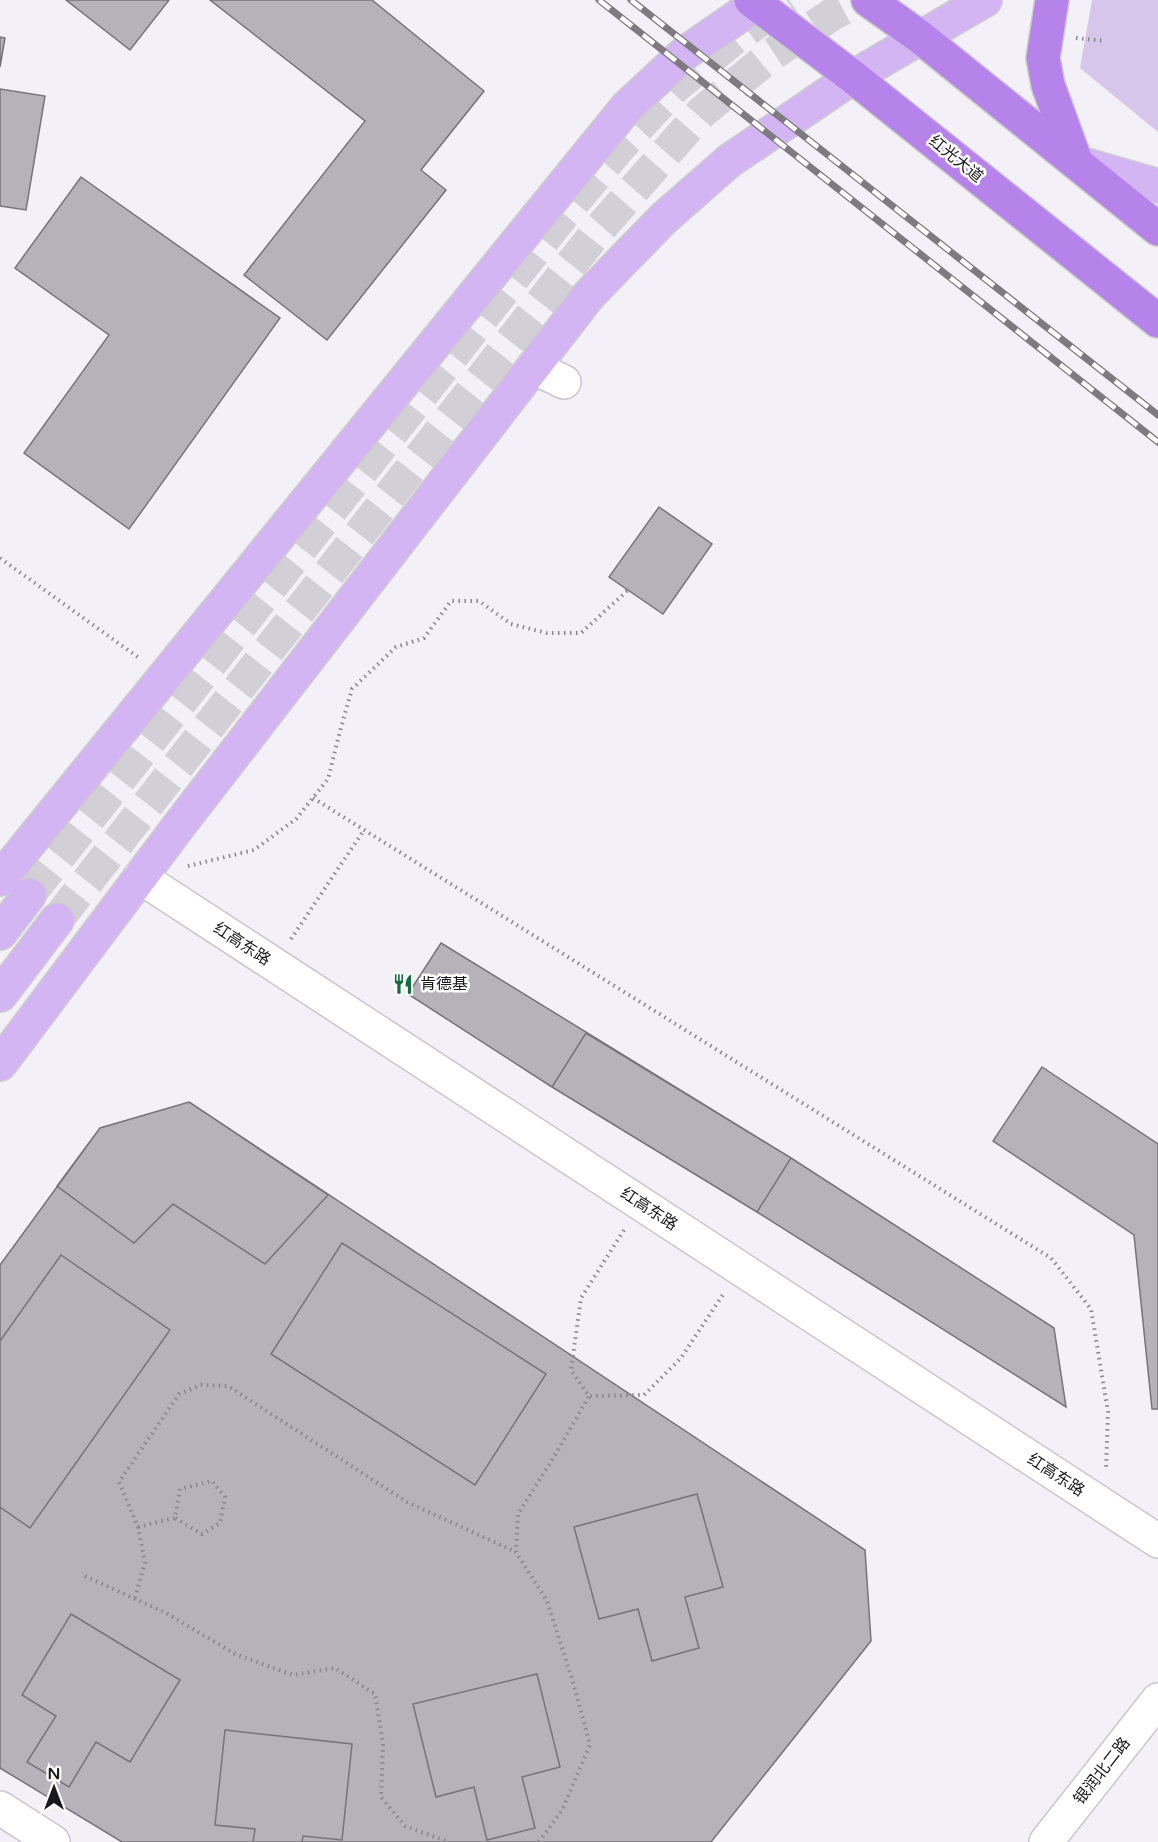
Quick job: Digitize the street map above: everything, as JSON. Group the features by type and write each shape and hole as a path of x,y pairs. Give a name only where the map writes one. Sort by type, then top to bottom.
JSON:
{"highway":[{"path":"868,0 920,37 1158,229"},
{"path":"1052,0 1043,58 1048,85 1076,162"},
{"name":"红光大道","path":"756,1 1158,321"}],"main road":[{"path":"0,1064 140,877 589,295 663,219 729,161 854,77 985,0"},
{"path":"0,879 626,108 685,53 756,1"},
{"path":"1076,162 1158,186"},
{"path":"0,933 29,895"},
{"path":"0,995 57,920"}],"street":[{"path":"533,367 564,381"},
{"name":"红高东路","path":"140,877 1158,1541"},
{"name":"银润北二路","path":"1046,1842 1158,1700"},
{"path":"0,1808 53,1842"}],"path":[{"path":"1069,37 1105,41"},
{"path":"0,558 164,676"},
{"path":"186,866 254,850 296,819 328,779 352,689 396,647 424,638 451,601 479,601 511,624 547,633 581,633 628,590"},
{"path":"313,798 1051,1258 1091,1310 1108,1412 1104,1506"},
{"path":"274,965 364,830"},
{"path":"590,1396 571,1371 581,1298 640,1204"},
{"path":"590,1396 644,1395 681,1358 740,1269"},
{"path":"135,1598 145,1563 138,1527 118,1482 179,1394 201,1385 228,1386 407,1502 516,1552 547,1601 590,1745 562,1810 539,1842"},
{"path":"516,1552 518,1514 590,1396"},
{"path":"138,1527 176,1518 202,1534 220,1523 225,1497 212,1481 180,1489 176,1518"},
{"path":"84,1576 166,1613 235,1654 293,1675 335,1668 375,1694 383,1744 381,1797 405,1826 449,1842"}],"shaded area":[{"path":"1092,0 1158,0 1158,132 1080,68"}],"building":[{"path":"66,0 169,0 130,50"},
{"path":"210,0 372,0 484,91 421,170 446,190 327,340 244,275 365,121"},
{"path":"0,37 5,38 0,67"},
{"path":"0,89 45,96 26,210 0,206"},
{"path":"81,177 280,318 129,529 24,453 109,335 15,268"},
{"path":"659,507 712,544 663,614 609,577"},
{"path":"441,943 791,1158 1054,1328 1066,1407 757,1212 552,1087 408,994"},
{"path":"586,1033 791,1158 757,1212 552,1087"},
{"path":"1042,1067 1158,1144 1158,1409 1152,1409 1134,1235 993,1141"},
{"path":"189,1102 865,1550 871,1641 711,1842 122,1842 0,1768 0,1265 100,1128"},
{"path":"189,1102 328,1195 265,1264 173,1204 134,1243 57,1186 100,1128"},
{"path":"342,1243 546,1374 475,1485 271,1354"},
{"path":"61,1255 170,1330 30,1528 0,1507 0,1341"},
{"path":"697,1494 723,1587 685,1597 699,1648 652,1661 638,1609 599,1619 574,1527"},
{"path":"71,1614 180,1680 130,1762 96,1742 69,1787 27,1762 56,1716 22,1695"},
{"path":"537,1674 560,1767 522,1777 535,1828 487,1840 474,1787 436,1797 413,1704"},
{"path":"225,1730 352,1744 342,1840 303,1836 302,1842 253,1842 255,1829 215,1825"}],"tunnel":[{"path":"29,895 563,215 619,148 674,88 735,38 789,0"},
{"path":"57,920 595,234 701,113 771,55 833,14 859,0"}],"railway":[{"path":"599,0 1158,442"},
{"path":"631,0 1158,415"}],"place":[{"name":"肯德基","path":"403,984"}]}
